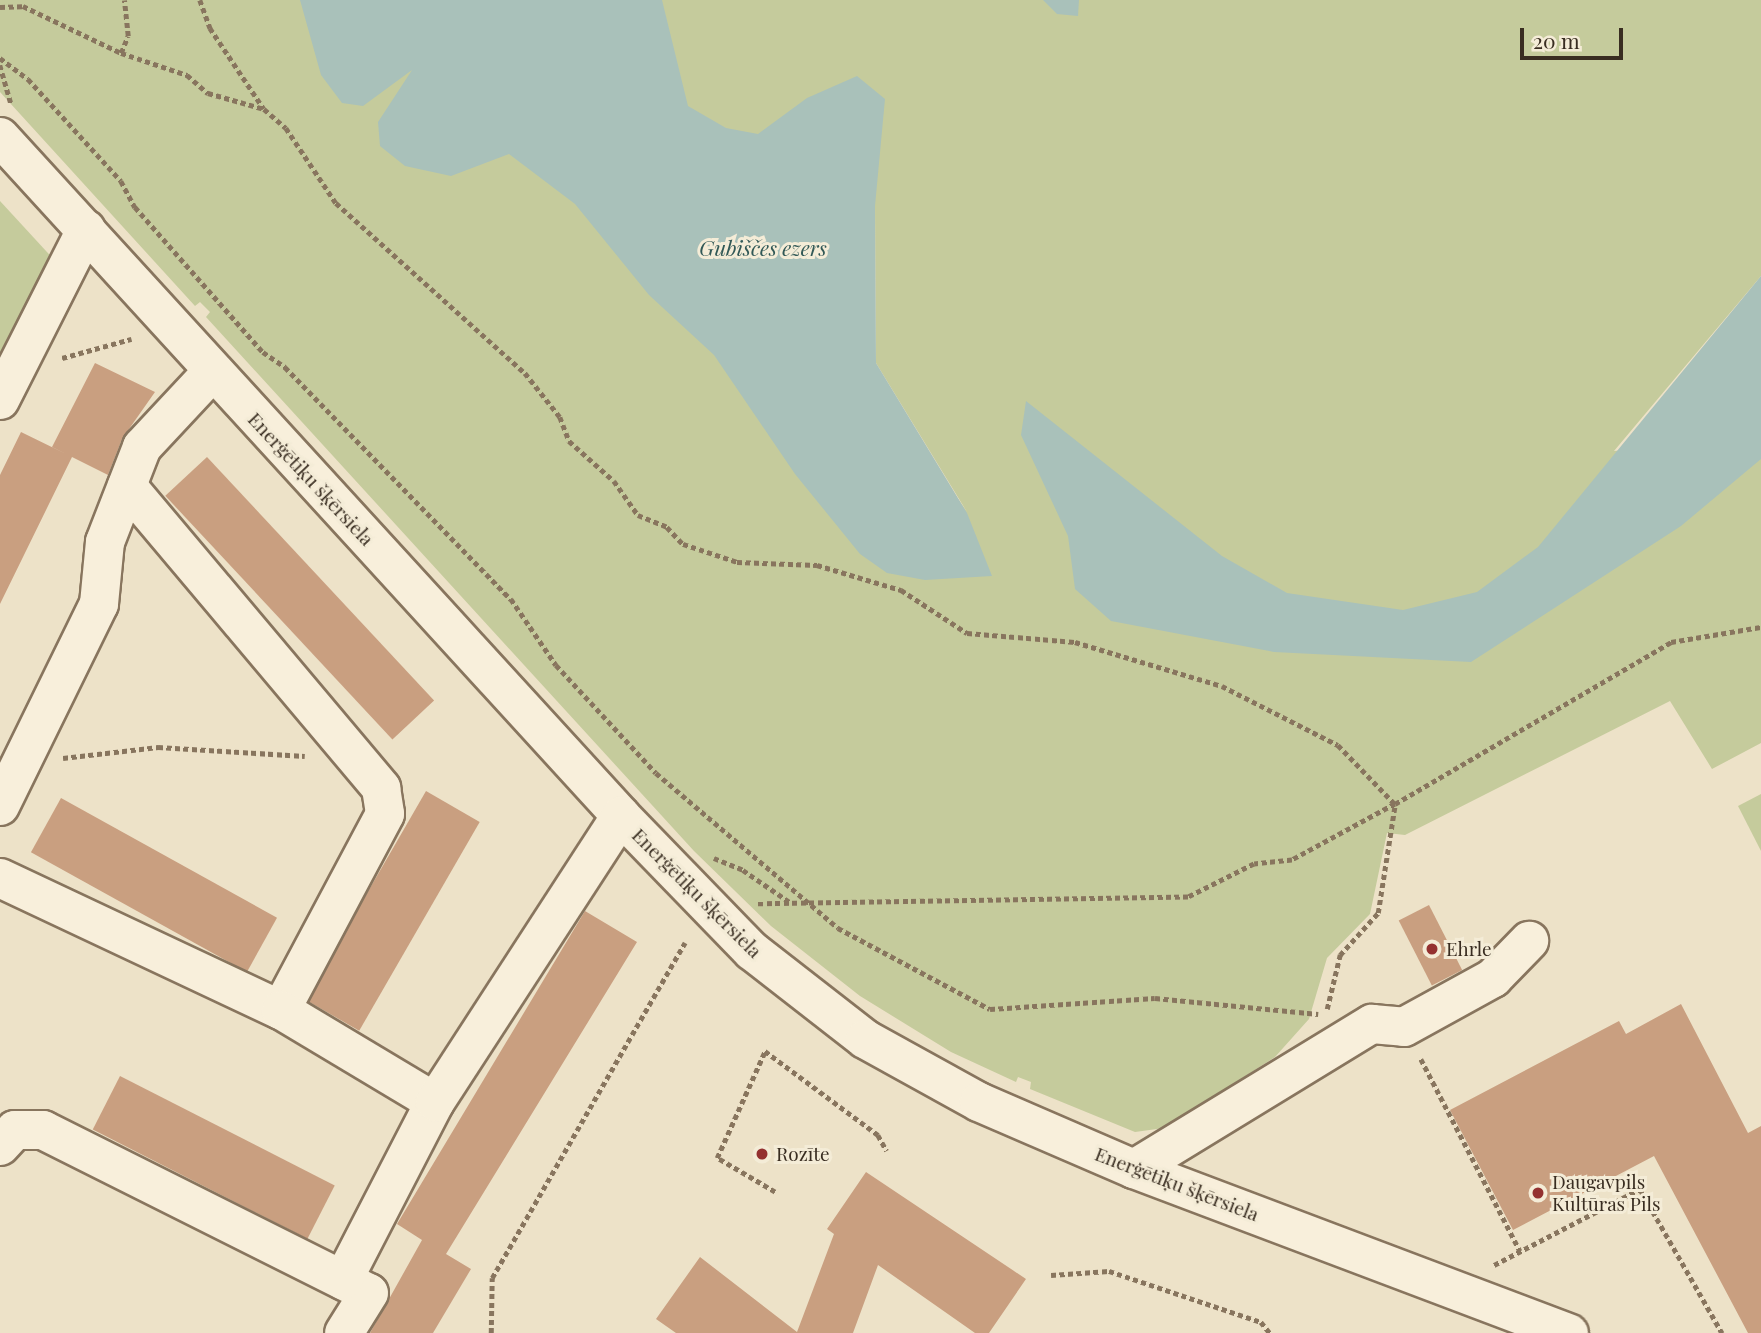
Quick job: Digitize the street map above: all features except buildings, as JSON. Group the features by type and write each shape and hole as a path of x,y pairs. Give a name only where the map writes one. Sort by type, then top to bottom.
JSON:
{"street":[{"name":"Enerģētiķu šķērsiela","path":"4,125 86,230 212,372 621,816 752,951 865,1039 979,1102 1134,1169 1569,1333"},
{"path":"0,400 86,230"},
{"path":"0,806 99,604 105,542 142,447 212,372"},
{"path":"127,486 381,788 385,814 281,1010"},
{"path":"343,1280 435,1102 621,816"},
{"path":"0,878 281,1010 435,1102"},
{"path":"1134,1169 1372,1024 1404,1027 1493,978 1529,941"},
{"path":"0,1146 15,1129 43,1130 369,1293 344,1333"}],"path":[{"path":"121,53 128,36 124,0"},
{"path":"200,0 211,28 264,108 286,128 336,203 525,373 578,451 614,481 638,515 667,527 684,544 737,562 817,565 901,590 967,633 1075,642 1222,686 1338,745 1395,803"},
{"path":"0,8 23,6 121,53 187,75 208,93 264,108"},
{"path":"0,58 28,79 121,181 135,206 263,352 285,366 511,599 556,665 656,773 838,928 990,1009 1155,998 1324,1015"},
{"path":"0,105 4,125"},
{"path":"702,900 807,902 1188,897 1254,864 1292,860 1671,642 1761,627"},
{"path":"19,767 102,750 158,747 304,756 347,747"},
{"path":"1378,913 1395,803"},
{"path":"491,1333 492,1278 685,943"},
{"path":"1404,1027 1520,1251"},
{"path":"775,1192 717,1158 765,1051 878,1135 887,1151"},
{"path":"1450,1288 1640,1189 1722,1333"},
{"path":"1051,1275 1109,1271 1261,1322 1269,1333"}],"green space":[{"path":"0,0 1761,0 1761,276 1614,451 1761,438 1761,743 1712,769 1670,701 1405,835 1387,833 1370,914 1327,958 1309,1019 1275,1057 1164,1128 1135,1132 1030,1089 1031,1082 1018,1077 1016,1082 951,1052 860,996 771,926 694,851 206,317 210,312 200,302 195,306 0,92","holes":["688,106 777,225 867,187 875,206 876,363 967,512"]},
{"path":"0,201 58,264 0,380"},
{"path":"1761,794 1761,851 1738,806"}],"water":[{"name":"Gubiščes ezers","path":"300,0 662,0 688,106 726,128 758,134 807,98 857,76 885,99 875,206 876,363 967,513 992,576 925,580 887,573 860,554 795,474 714,355 649,295 575,204 509,154 451,176 405,166 380,146 378,122 412,70 363,106 342,103 321,75"},
{"path":"1043,0 1079,0 1078,16 1057,14"},
{"path":"1761,276 1761,459 1681,526 1471,662 1274,652 1111,621 1075,589 1068,536 1021,435 1026,401 1222,556 1287,593 1403,610 1477,592 1538,547"}],"place":[{"name":"Ehrle","path":"1432,949"},
{"name":"Rozīte","path":"762,1154"},
{"name":"Daugavpils Kultūras Pils","path":"1538,1193"}]}
